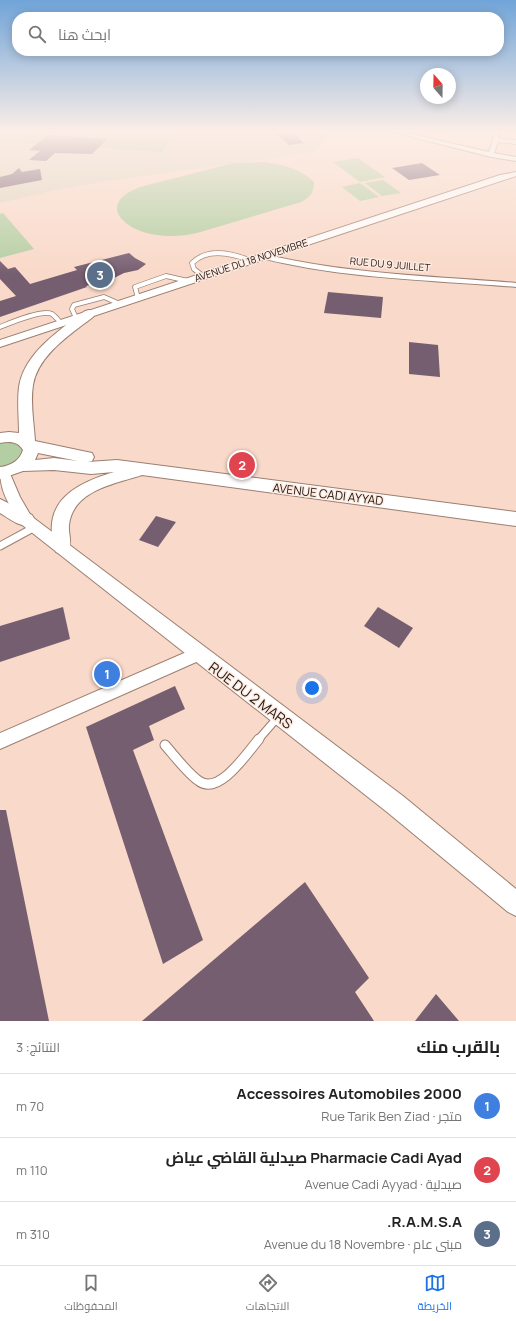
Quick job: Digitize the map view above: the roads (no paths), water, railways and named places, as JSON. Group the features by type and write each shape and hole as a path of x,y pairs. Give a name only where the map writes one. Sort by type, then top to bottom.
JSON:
{"main road":[{"path":"1,473 20,466 30,455 31,450 28,443 25,392 26,381 31,371 43,354 82,316"},
{"name":"AVENUE CADI AYYAD","path":"0,438 13,436 48,450 96,459 117,466 516,518"},
{"name":"AVENUE CADI AYYAD","path":"20,466 54,464 91,468 117,466"},
{"path":"62,547 60,526 66,504 73,496 95,485 140,469"},
{"path":"0,505 31,523"}],"street":[{"name":"AVENUE DU 18 NOVEMBRE","path":"0,344 497,179"},
{"name":"RUE DU 9 JUILLET","path":"264,256 291,263 345,270 516,285"},
{"name":"RUE DU 2 MARS","path":"1,473 13,498 31,523 198,654 395,804 516,904"},
{"path":"0,741 198,654"}],"lane":[{"path":"203,276 194,269 192,263 205,256 224,253 249,260"},
{"path":"82,316 72,309 74,305 104,297 120,304"},
{"path":"0,327 41,314 49,313 61,323"},
{"path":"0,546 31,523"},
{"path":"165,745 199,782 211,785 223,780 279,716"}],"place":[{"name":"R.A.M.S.A.","path":"100,275"},
{"name":"Pharmacie Cadi Ayad صيدلية القاضي عياض","path":"242,465"},
{"name":"Accessoires Automobiles 2000","path":"107,674"}]}
